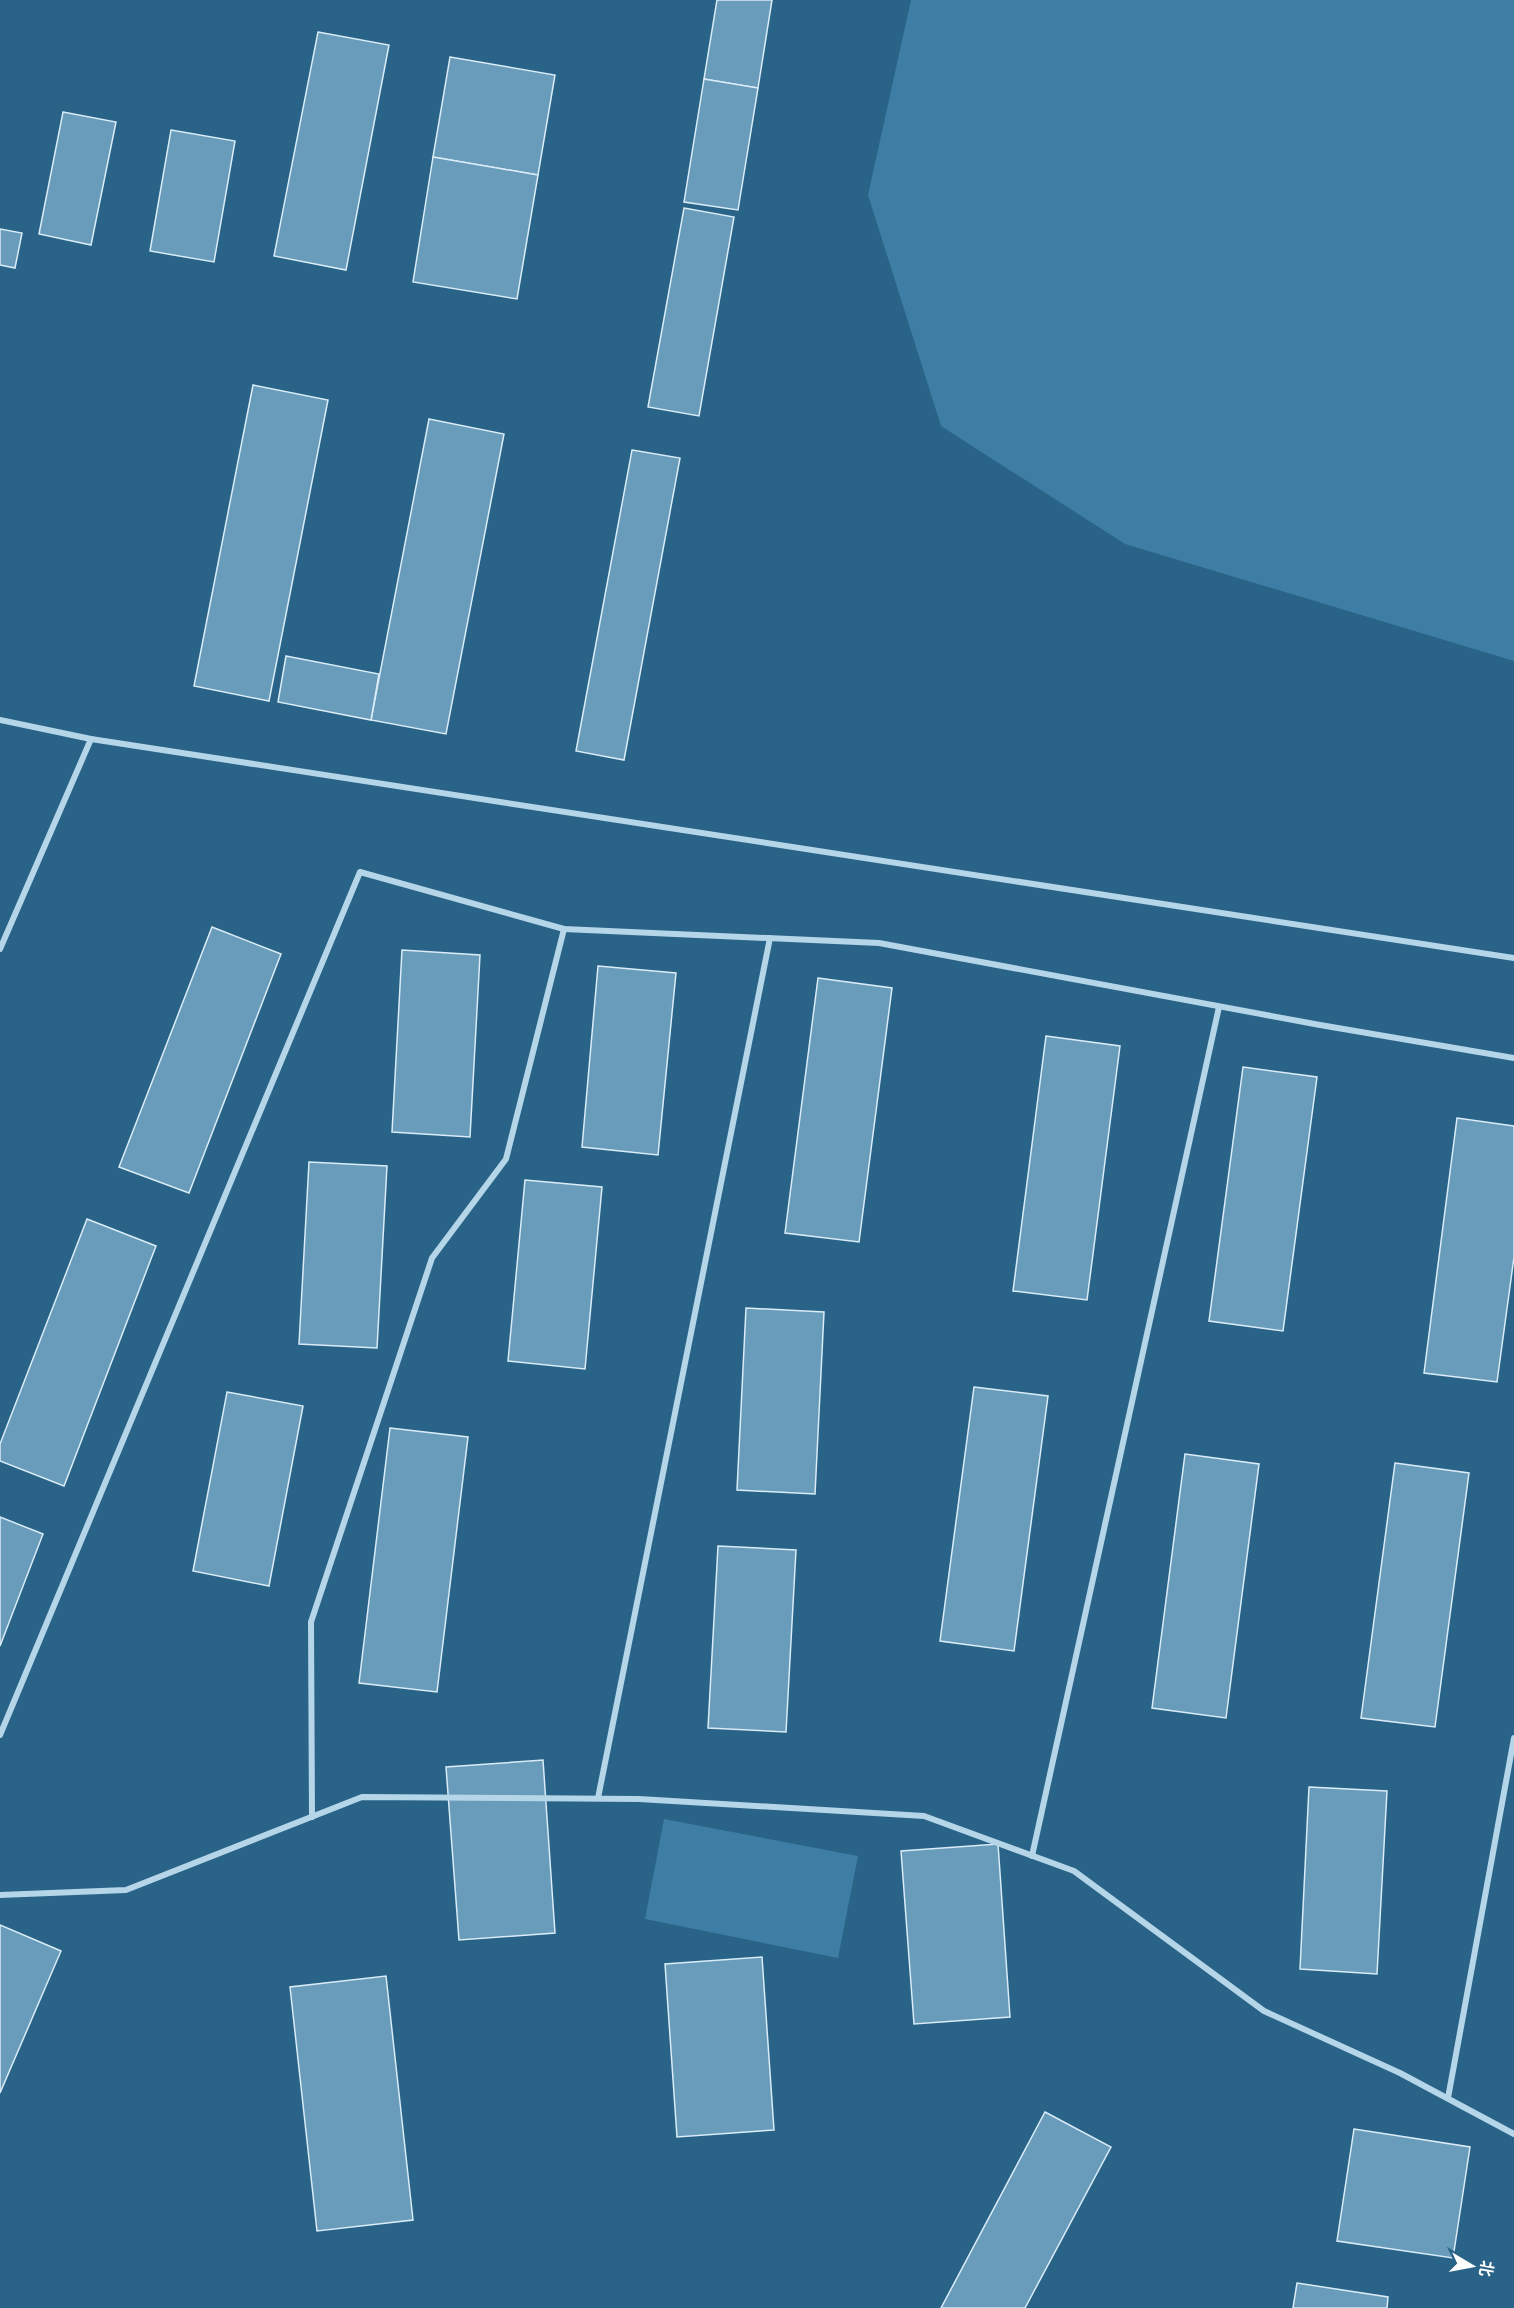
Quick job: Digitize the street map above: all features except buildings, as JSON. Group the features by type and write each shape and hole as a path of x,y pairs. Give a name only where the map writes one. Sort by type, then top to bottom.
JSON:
{"street":[{"path":"0,720 91,739 1514,958"},
{"path":"0,949 91,739"},
{"path":"0,1735 360,872 564,930 879,943 1219,1007 1514,1058"},
{"path":"312,1817 311,1623 432,1258 506,1159 564,930"},
{"path":"598,1798 770,938"},
{"path":"1032,1856 1219,1007"},
{"path":"1448,2098 1514,1738"},
{"path":"0,1895 126,1890 362,1797 639,1799 924,1816 1074,1871 1264,2010 1400,2073 1514,2134"}],"shaded area":[{"path":"911,0 1514,0 1514,661 1125,544 941,426 868,195"},
{"path":"664,1819 858,1856 838,1958 645,1919"}]}
